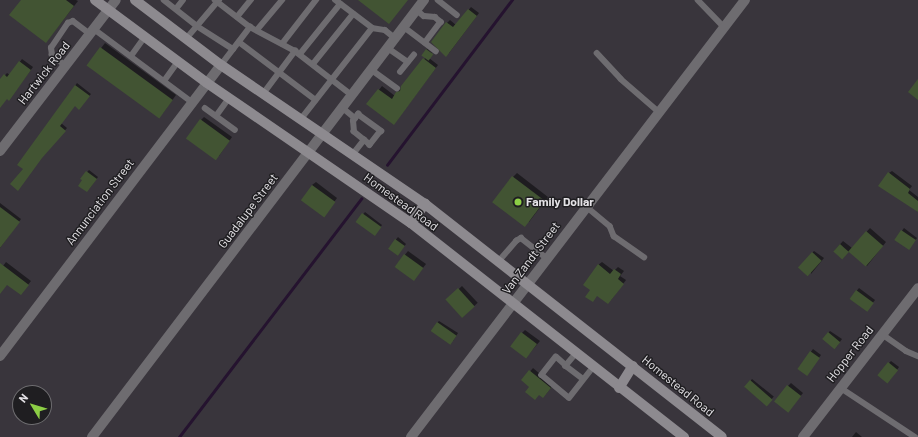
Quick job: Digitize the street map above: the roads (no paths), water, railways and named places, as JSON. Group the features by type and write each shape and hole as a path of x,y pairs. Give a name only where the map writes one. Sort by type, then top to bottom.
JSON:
{"main road":[{"name":"Homestead Road","path":"95,0 207,83 410,223 592,367 684,437"},
{"name":"Homestead Road","path":"135,0 221,65 425,204 722,437"},
{"path":"410,223 425,204"},
{"path":"619,388 633,366"}],"street":[{"name":"Hartwick Road","path":"0,151 116,0"},
{"name":"Guadalupe Street","path":"92,437 424,0"},
{"name":"Van Zandt Street","path":"411,437 745,0"},
{"name":"Annunciation Street","path":"0,356 221,65"},
{"name":"Hopper Road","path":"803,437 918,288"}],"lane":[{"path":"164,0 198,26 233,49"},
{"path":"176,9 183,0"},
{"path":"237,17 251,0"},
{"path":"257,30 282,0"},
{"path":"282,44 316,0"},
{"path":"438,0 457,15"},
{"path":"698,0 725,28"},
{"path":"186,40 217,1 250,27 298,53 352,95"},
{"path":"263,94 279,72 298,53 337,2 372,28 385,30 395,38"},
{"path":"417,10 424,16 435,17 441,22 425,43"},
{"path":"313,64 353,14"},
{"path":"65,66 52,55 51,48 68,22 73,21 131,56 192,102"},
{"path":"221,65 250,27"},
{"path":"404,27 436,51"},
{"path":"301,119 372,28"},
{"path":"131,56 145,37"},
{"path":"239,42 316,100"},
{"path":"388,48 408,62"},
{"path":"597,53 621,79 659,112"},
{"path":"400,72 414,55"},
{"path":"164,81 178,62"},
{"path":"372,70 397,88"},
{"path":"216,116 229,98"},
{"path":"205,108 235,130"},
{"path":"343,108 356,118"},
{"path":"358,114 381,131 370,145 364,140 354,132 353,121 358,114"},
{"path":"353,154 364,140"},
{"path":"587,207 610,226 614,236 644,257"},
{"path":"498,262 516,240 522,238 547,258"},
{"path":"882,334 906,351 918,356"},
{"path":"566,366 576,354"},
{"path":"583,379 556,358 542,375 569,398 592,367"},
{"path":"841,388 915,437"}],"waterway":[{"path":"387,165 512,0"},
{"path":"179,437 361,199"}],"place":[{"name":"Family Dollar","path":"518,202"}]}
